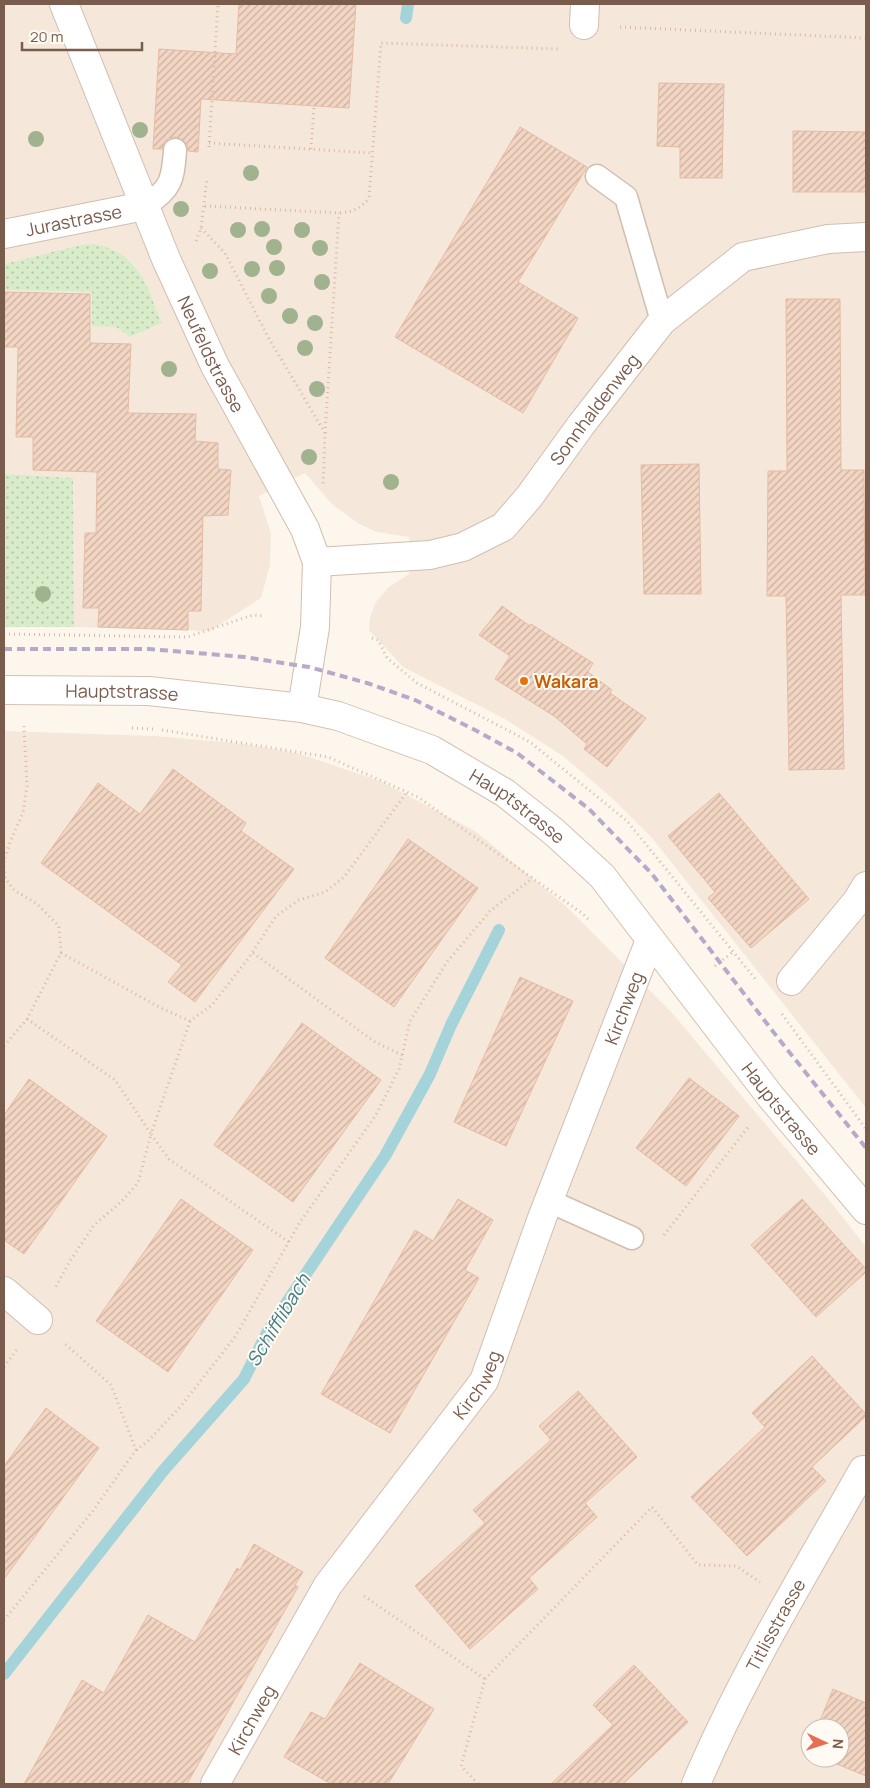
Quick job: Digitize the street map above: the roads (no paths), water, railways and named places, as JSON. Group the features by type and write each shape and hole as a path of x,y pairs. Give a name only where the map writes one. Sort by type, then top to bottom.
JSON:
{"street":[{"name":"Neufeldstrasse","path":"64,4 166,259 215,366 305,529 317,562 314,627 302,708"},
{"name":"Jurastrasse","path":"4,234 144,206"},
{"name":"Sonnhaldenweg","path":"317,562 430,555 463,546 503,527 529,497 581,425 662,321 743,257 828,239 866,237"},
{"name":"Hauptstrasse","path":"4,690 149,691 302,708 338,716 432,750 505,793 554,832 602,876 771,1097 866,1210"},
{"path":"791,981 857,901 866,886"},
{"name":"Kirchweg","path":"215,1784 335,1576 484,1381 549,1201 650,940"},
{"path":"4,1291 38,1320"},
{"name":"Titlisstrasse","path":"696,1784 718,1733 788,1602 864,1470"}],"lane":[{"path":"144,206 158,198 168,187 174,173 175,150"},
{"path":"597,176 626,197 662,321"},
{"path":"549,1201 632,1238"}],"waterway":[{"name":"Schifflibach","path":"406,18 408,4"},
{"name":"Schifflibach","path":"4,1674 163,1471 244,1379 269,1329 385,1156 430,1074 451,1025 499,930"}],"railway":[{"path":"4,649 149,649 244,657 309,667 367,683 415,700 517,753 589,809 652,874 778,1038 866,1148"}],"place":[{"name":"Wakara","path":"524,681"}]}
